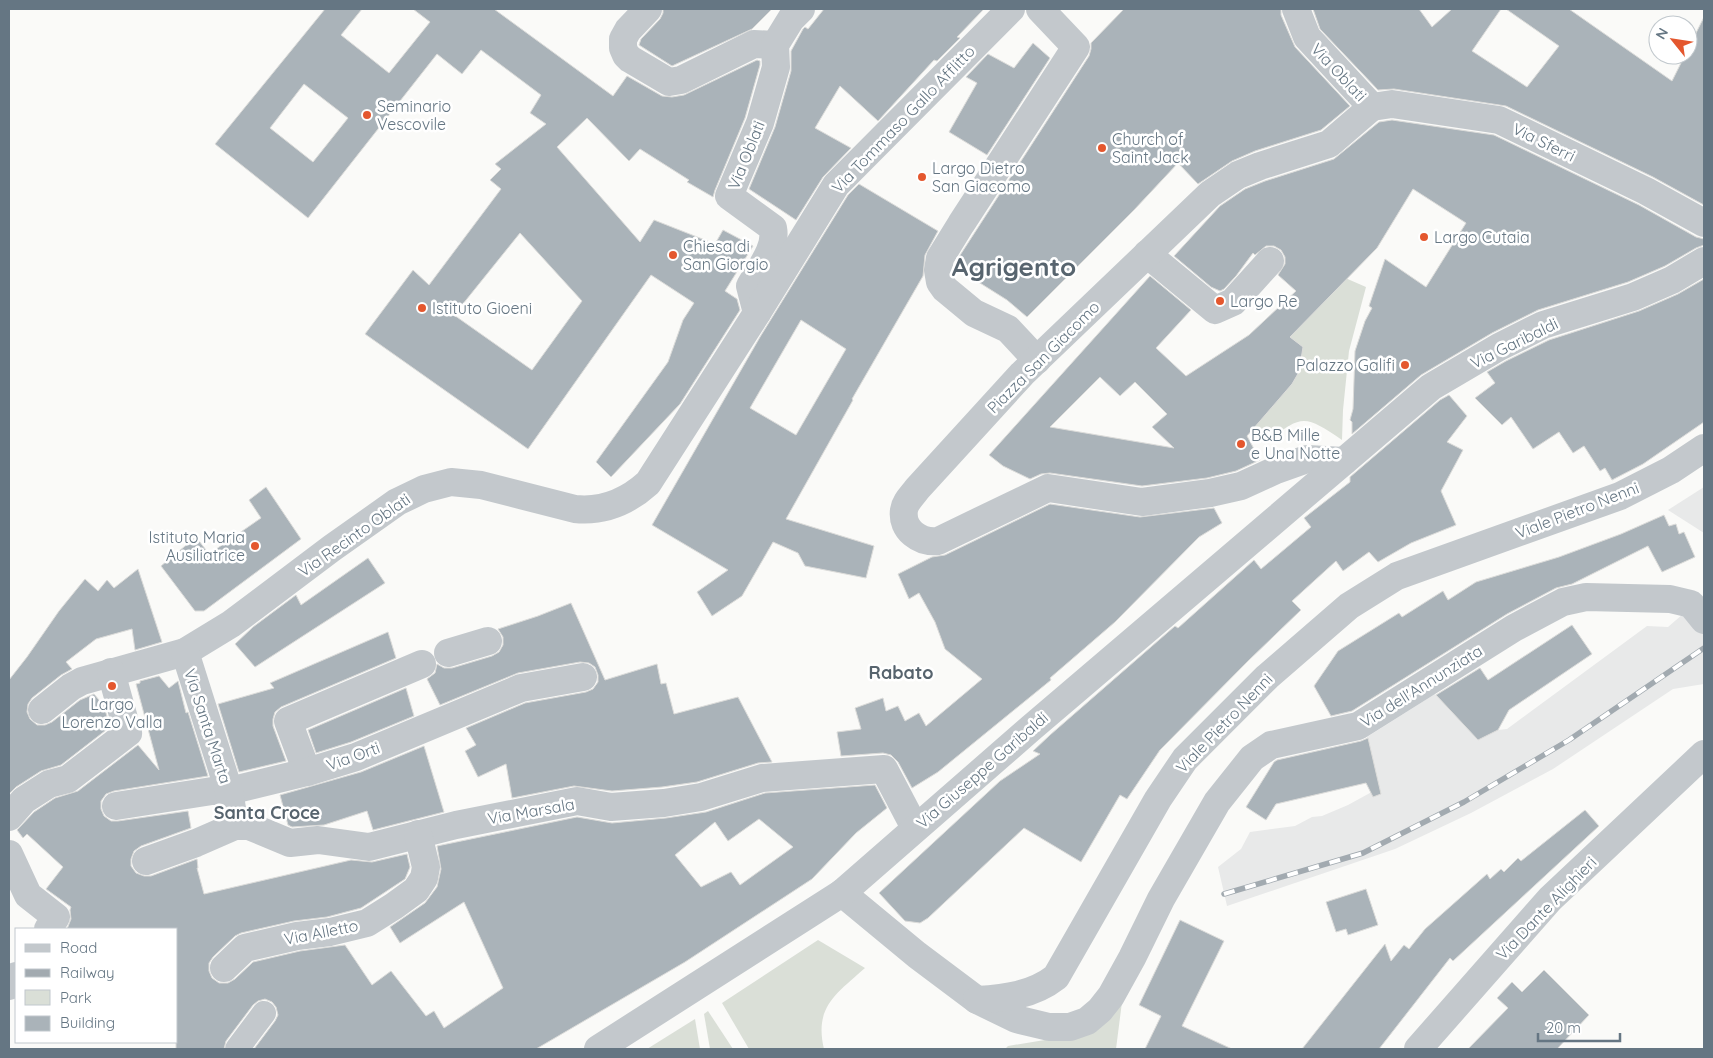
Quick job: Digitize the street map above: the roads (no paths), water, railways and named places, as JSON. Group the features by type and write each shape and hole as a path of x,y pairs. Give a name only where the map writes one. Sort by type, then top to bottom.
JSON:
{"street":[{"path":"648,9 628,30 623,39 623,48 630,59 668,82 681,80 754,44 775,45 791,18 800,9"},
{"name":"Via Tommaso Gallo Afflitto","path":"757,313 836,185 1011,9"},
{"path":"1037,360 1008,329 974,313 945,289 940,282 938,270 940,258 960,224 1076,47 1040,9"},
{"name":"Via Oblati","path":"1296,9 1307,37 1372,107"},
{"name":"Via Oblati","path":"757,313 750,286 773,244 773,228 729,196 760,123 776,67 775,45"},
{"name":"Via Sferri","path":"1372,107 1392,104 1499,120 1646,191 1704,223"},
{"name":"Piazza San Giacomo","path":"1344,461 1307,459 1276,470 1241,486 1210,493 1142,502 1048,488 938,541 925,541 912,533 904,519 904,511 910,498 945,456 1037,360 1210,194 1238,175 1329,144 1372,107"},
{"path":"1147,254 1215,310 1233,302 1270,261"},
{"name":"Via Garibaldi","path":"1344,461 1432,387 1499,347 1544,325 1633,297 1672,280 1704,261"},
{"name":"Via Recinto Oblati","path":"111,672 184,652 231,624 397,502 424,489 451,482 480,485 575,509 587,510 611,507 636,494 648,483 757,313"},
{"name":"Viale Pietro Nenni","path":"977,1000 1011,997 1045,986 1056,977 1158,798 1185,759 1267,676 1349,606 1397,576 1620,496 1671,470 1704,448"},
{"name":"Via Giuseppe Garibaldi","path":"598,1049 842,893 915,828 1344,461"},
{"name":"Via dell'Annunziata","path":"977,1000 1016,1019 1049,1027 1070,1027 1087,1021 1100,1010 1115,991 1161,899 1217,802 1252,758 1271,745 1358,726 1514,628 1562,602 1586,596 1670,599 1691,604 1704,620"},
{"path":"448,653 488,641"},
{"name":"Via Santa Marta","path":"184,652 229,791 235,826"},
{"path":"307,772 288,721 422,664"},
{"path":"9,817 24,800 49,784 68,779 128,733 111,672 82,681 71,687 42,710"},
{"name":"Via Orti","path":"116,806 203,792 229,791 307,772 356,757 521,688 583,677"},
{"name":"Via Dante Alighieri","path":"1418,1049 1550,899 1704,754"},
{"name":"Via Marsala","path":"235,826 249,826 290,843 318,840 369,847 418,834 576,801 610,807 664,803 702,797 762,778 884,769 915,828"},
{"path":"146,861 235,826"},
{"name":"Via Alletto","path":"224,968 245,948 367,923 394,906 416,890 424,878 426,867 418,834"},
{"path":"9,854 28,895 52,923"},
{"path":"842,893 917,955 977,1000"},
{"path":"237,1049 264,1013"}],"railway":[{"path":"1224,894 1363,853 1464,802 1569,740 1704,648"}],"place":[{"name":"Seminario Vescovile","path":"367,115"},
{"name":"Church of Saint Jack","path":"1102,148"},
{"name":"Largo Dietro San Giacomo","path":"922,177"},
{"name":"Largo Cutaia","path":"1424,237"},
{"name":"Chiesa di San Giorgio","path":"673,255"},
{"name":"Largo Re","path":"1220,301"},
{"name":"Istituto Gioeni","path":"422,308"},
{"name":"Palazzo Galifi","path":"1405,365"},
{"name":"B&B Mille e Una Notte","path":"1241,444"},
{"name":"Istituto Maria Ausiliatrice","path":"255,546"},
{"name":"Largo Lorenzo Valla","path":"112,686"}],"district":[{"name":"Agrigento","path":"1014,266"},
{"name":"Rabato","path":"901,672"},
{"name":"Santa Croce","path":"267,812"}]}
